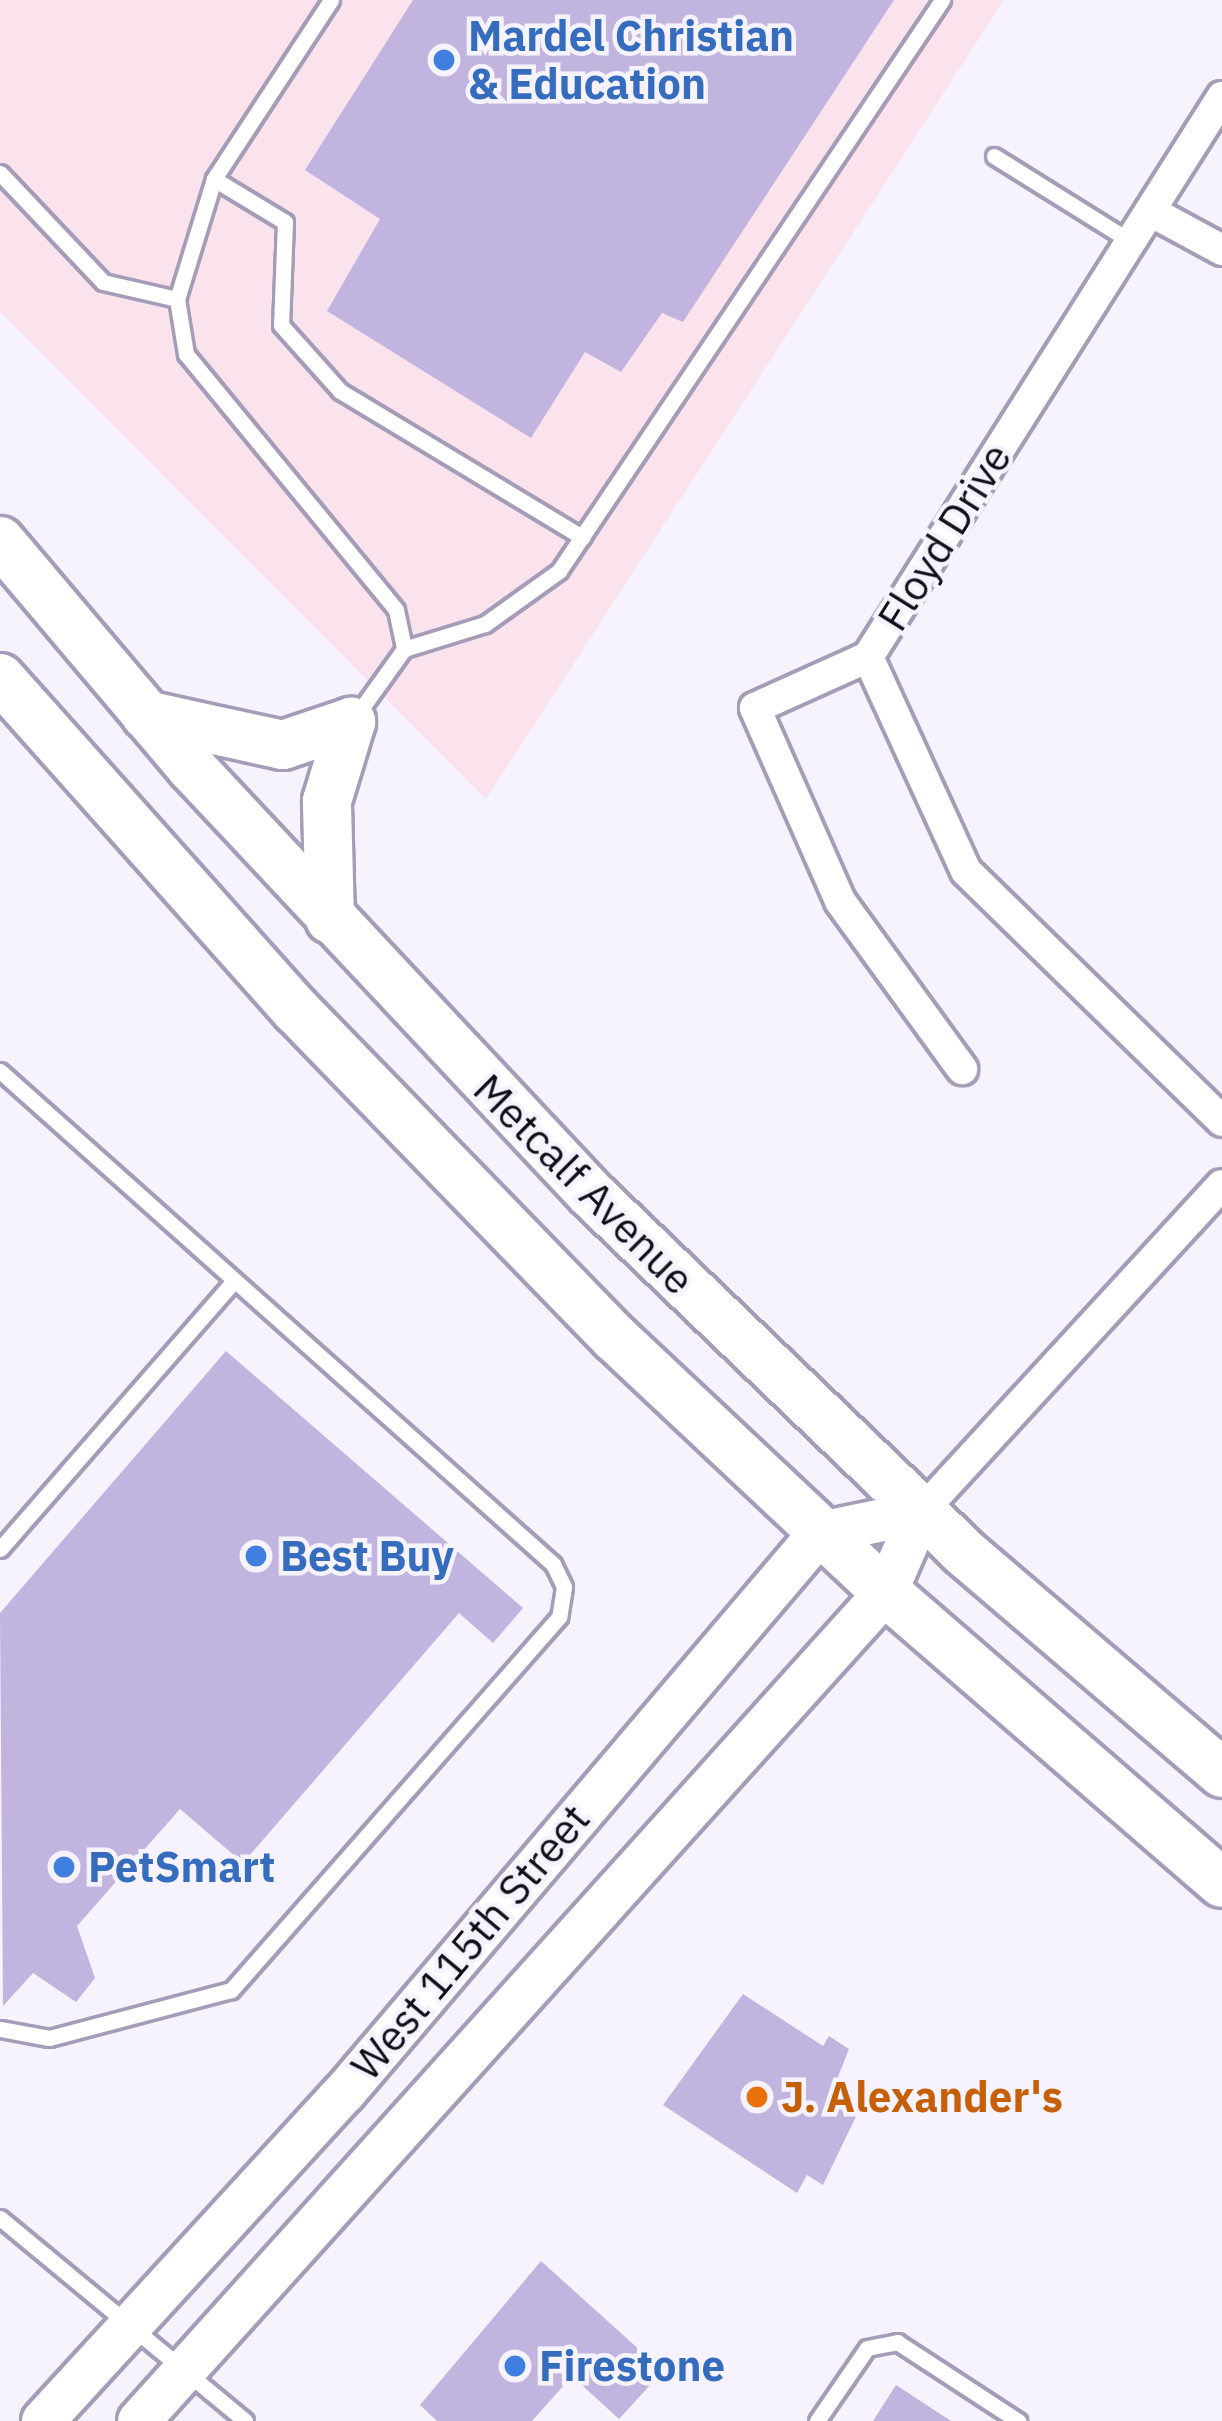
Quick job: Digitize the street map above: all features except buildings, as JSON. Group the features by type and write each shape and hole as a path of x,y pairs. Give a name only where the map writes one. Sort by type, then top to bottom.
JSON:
{"main road":[{"name":"Metcalf Avenue","path":"0,541 146,715 330,919 592,1195 921,1512 1222,1773"},
{"name":"Metcalf Avenue","path":"0,678 406,1126 820,1533 1222,1883"},
{"path":"146,715 283,746 351,722"},
{"path":"330,919 327,801 351,722"}],"street":[{"name":"Floyd Drive","path":"1222,98 868,657 966,871 1222,1121"},
{"path":"1150,211 1222,250"},
{"path":"868,657 755,707 840,902 962,1069"},
{"name":"West 115th Street","path":"139,2421 886,1592 921,1512 1222,1185"},
{"path":"820,1533 921,1512"},
{"name":"West 115th Street","path":"44,2421 370,2062 820,1533"}],"lane":[{"path":"332,0 214,179 177,299 186,354 396,610 404,650"},
{"path":"351,722 404,650 485,625 559,571 941,0"},
{"path":"994,156 1130,242"},
{"path":"0,172 103,282 177,299"},
{"path":"214,179 285,222 281,325 340,391 581,537"},
{"path":"0,1071 553,1564 564,1587 559,1617 231,1990 49,2038 0,2029"},
{"path":"0,1549 234,1280"},
{"path":"0,2218 127,2330 244,2421"},
{"path":"817,2421 867,2348 897,2342 1018,2421"}],"shaded area":[{"path":"0,0 1004,0 486,799 0,312"}],"place":[{"name":"Mardel Christian & Education","path":"444,60"},
{"name":"Best Buy","path":"256,1556"},
{"name":"PetSmart","path":"64,1867"},
{"name":"J. Alexander's","path":"757,2097"},
{"name":"Firestone","path":"515,2366"}]}
